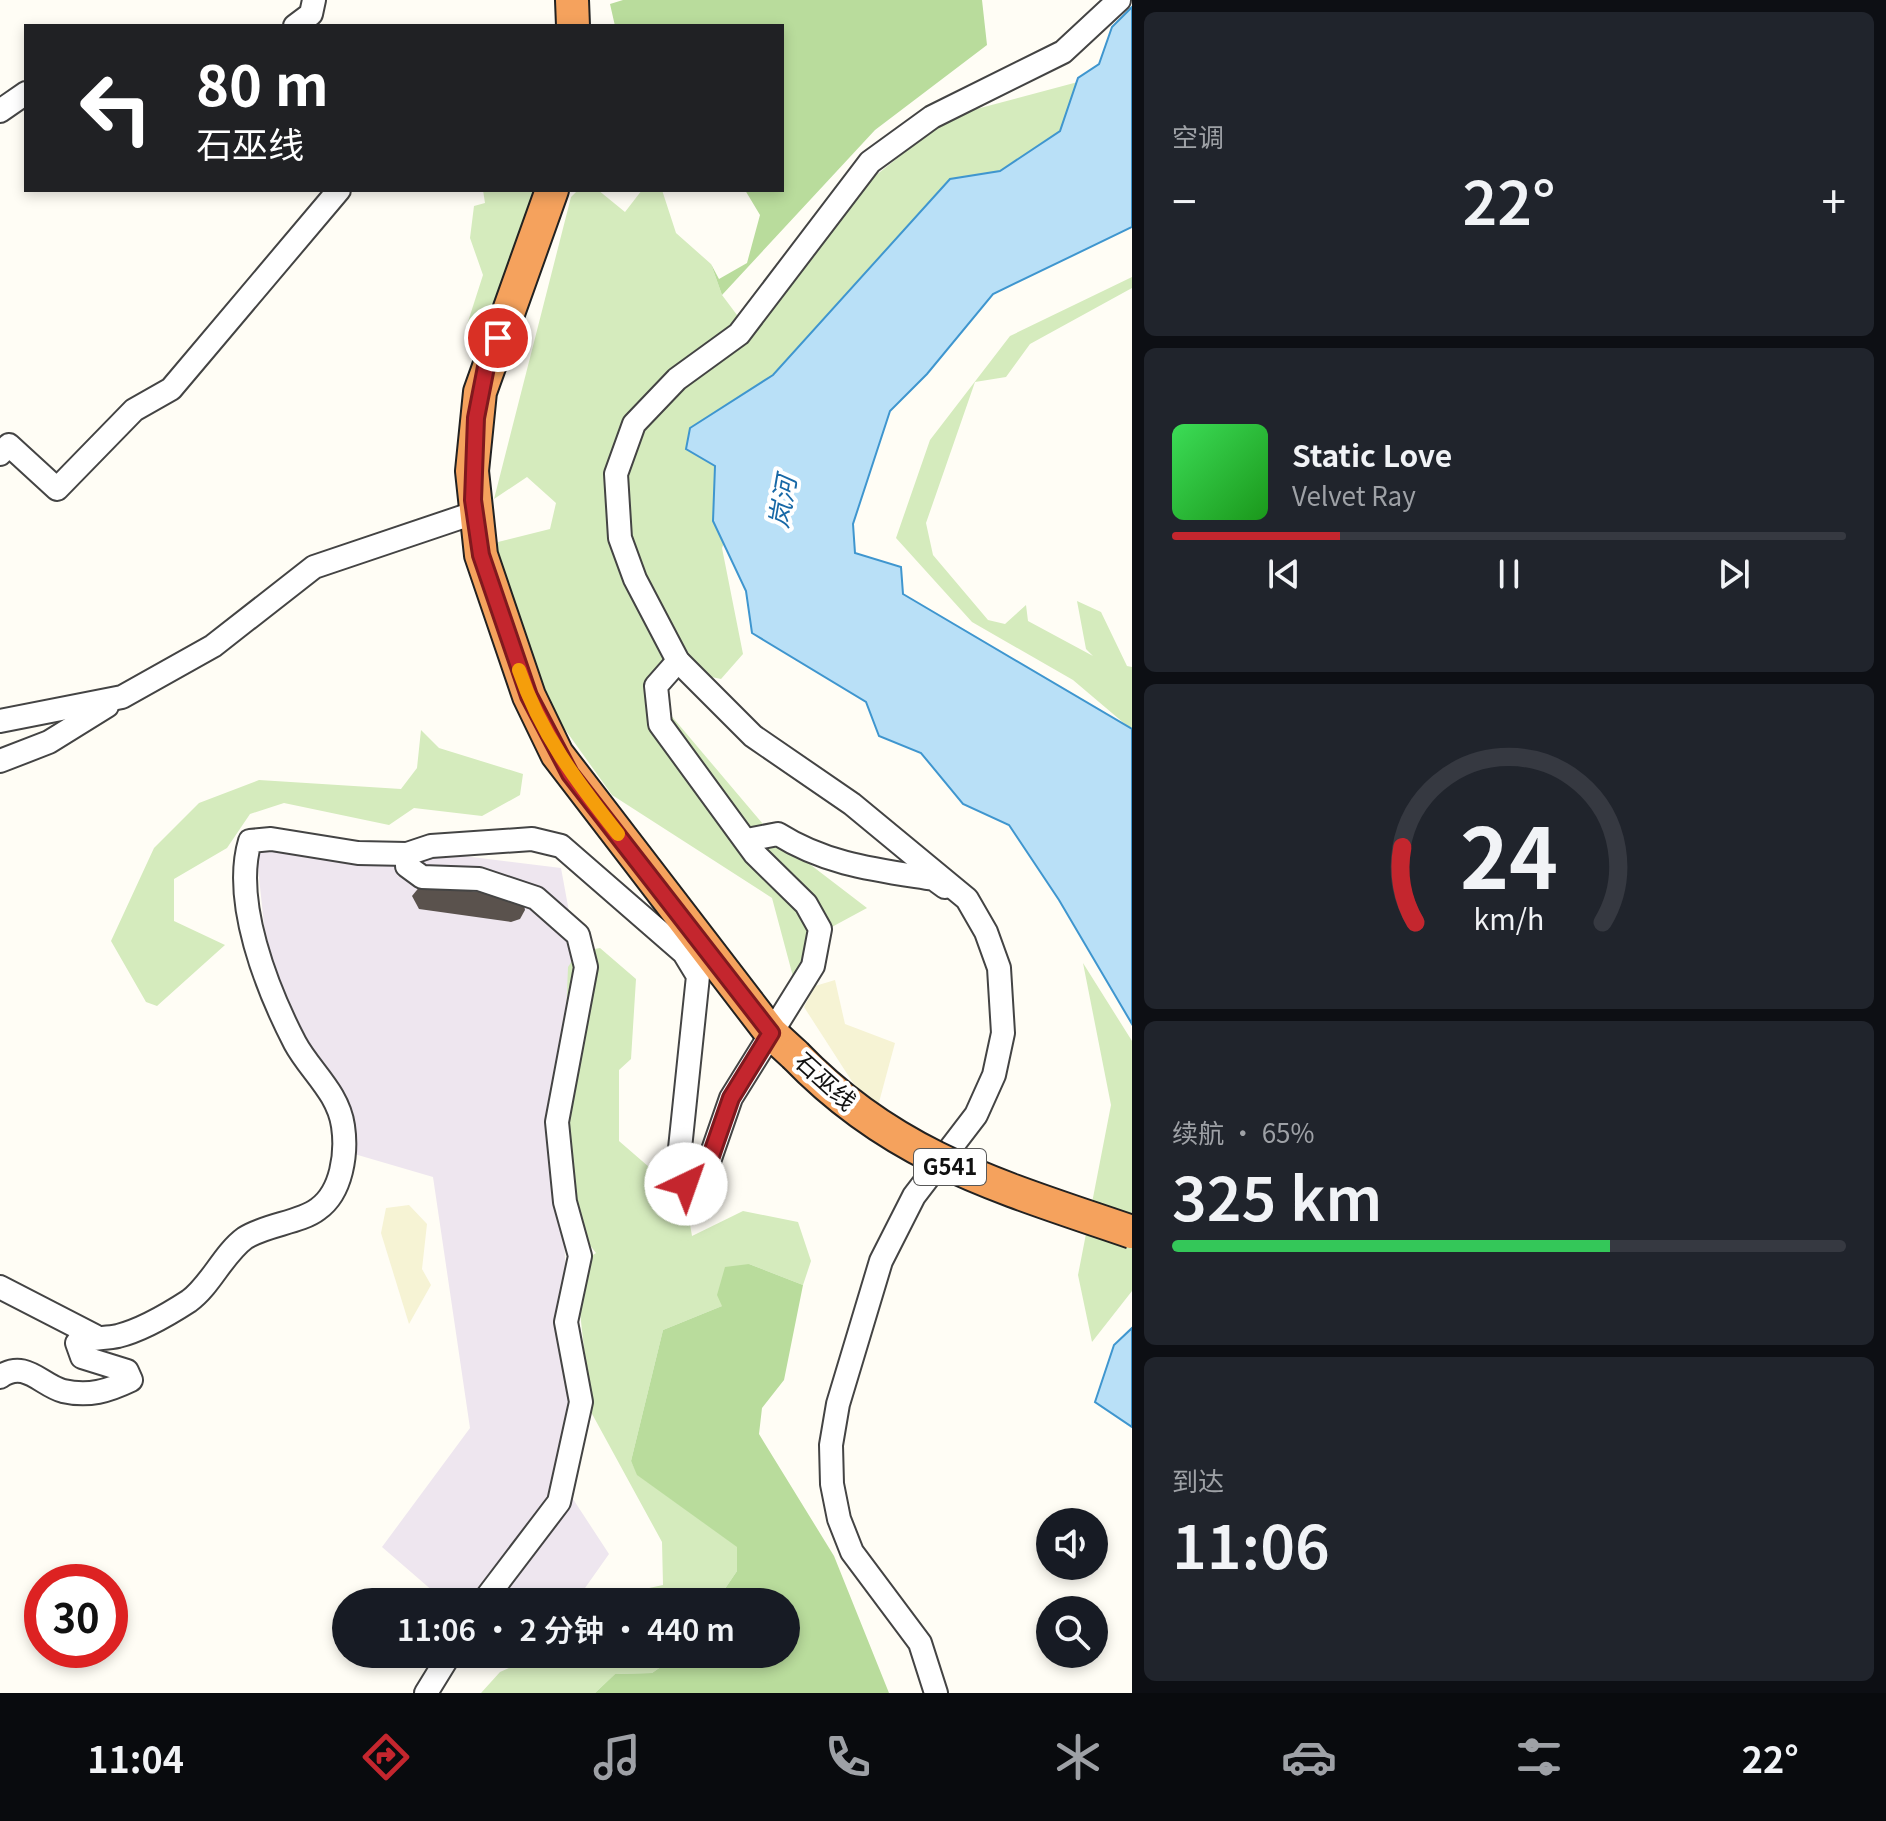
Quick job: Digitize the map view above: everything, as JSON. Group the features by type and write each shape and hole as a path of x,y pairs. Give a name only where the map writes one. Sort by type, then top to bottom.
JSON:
{"highway":[{"path":"572,0 573,24"},
{"name":"石巫线","path":"551,192 483,380 473,444 474,513 481,555 521,677 557,754 771,1033 858,1112 935,1160 1132,1232"}],"street":[{"path":"298,24 311,14 314,0"},
{"path":"936,1693 927,1657 911,1630 852,1552 839,1519 832,1484 831,1445 838,1404 881,1261 914,1196 976,1115 994,1075 1003,1033 999,968 986,932 967,899 852,804 753,736 678,661 635,579 620,538 616,474 634,424 677,379 739,334 870,162 932,117 1063,52 1119,0"},
{"path":"0,111 24,94"},
{"path":"0,454 9,445 57,489 134,410 171,389 337,192"},
{"path":"0,761 49,742 213,646 314,567 474,513"},
{"path":"0,1377 7,1372 31,1372 61,1391 100,1394 131,1380 127,1371 82,1357 77,1343 95,1336 116,1337 136,1330 191,1300 243,1240 261,1229 319,1209 343,1174 343,1125 327,1085 296,1045 256,951 243,863 250,841 271,839 358,853 407,854 431,846 532,839 561,846 684,953 698,976 679,1158 686,1184 704,1176 731,1098 813,966 820,929 806,904 755,854 660,724 656,686 678,661"},
{"path":"0,721 122,697"},
{"path":"747,840 778,834 807,852 848,866 934,879 972,907 1010,969"},
{"path":"407,854 407,866 422,877 479,879 536,898 578,935 586,967 557,1122 565,1202 580,1256 566,1322 581,1402 559,1502 494,1588"},
{"path":"0,1287 95,1336"},
{"path":"426,1693 441,1668"}],"shaded area":[{"path":"254,830 561,868 581,977 557,1133 570,1335 573,1499 609,1554 585,1588 429,1588 382,1547 470,1428 433,1177 351,1153 271,991"},
{"path":"835,980 845,1024 895,1043 875,1117 804,1007 815,986"},
{"path":"409,1205 427,1224 422,1269 431,1285 409,1324 381,1233 386,1208"}],"green space":[{"path":"623,0 982,0 987,45 875,130 722,295 711,264 719,279 747,263 760,215 746,192 784,192 784,24 615,24 610,4"},
{"path":"1104,75 1023,176 769,425 722,548 743,654 721,679 669,668 669,713 773,836 867,908 817,935 799,999 772,898 612,795 544,700 494,592 498,542 550,529 556,503 527,477 494,499 571,197 576,192 600,192 625,212 640,192 663,192 676,233 711,264 722,295 743,323 865,184 950,116"},
{"path":"483,192 558,192 486,357 465,331 483,275 470,238 474,206 485,203"},
{"path":"1132,277 1132,288 1030,344 1006,377 975,382 926,523 933,555 988,620 1005,624 1026,605 1028,621 1093,656 1086,649 1077,601 1101,612 1127,666 1132,667 1132,730 1073,680 972,622 896,538 930,440 1010,336"},
{"path":"421,730 439,748 523,774 520,795 482,816 414,808 389,825 284,803 250,814 227,848 174,879 174,921 225,945 157,1006 146,1002 111,941 154,848 199,803 259,780 401,789 417,768"},
{"path":"600,948 636,979 631,1059 619,1070 619,1141 649,1167 680,1167 692,1236 743,1211 798,1222 811,1261 803,1285 749,1264 722,1306 663,1330 631,1461 638,1475 738,1547 737,1571 725,1588 649,1588 663,1585 662,1542 591,1412 575,1267 596,1253 578,1230 561,1147 568,967 578,952"},
{"path":"1083,963 1132,1041 1132,1291 1092,1342 1078,1275 1111,1105"},
{"path":"749,1264 803,1285 784,1380 762,1408 759,1434 834,1556 889,1693 595,1693 615,1674 652,1673 659,1668 800,1668 800,1588 725,1588 737,1571 737,1547 637,1475 631,1461 663,1330 722,1306 717,1295 725,1267"},
{"path":"509,1668 659,1668 652,1673 615,1674 595,1693 481,1693 500,1672"}],"water":[{"name":"岚河","path":"1132,7 1132,227 993,294 927,374 890,411 853,524 855,553 901,567 903,594 1132,729 1132,1024 1059,900 1009,825 963,804 921,753 879,736 866,702 752,633 746,591 713,521 715,466 686,449 690,428 773,375 950,179 1000,171 1060,131 1078,78 1099,64 1112,27"},
{"path":"1132,1328 1132,1427 1095,1402 1114,1345"}],"building":[{"path":"421,885 513,896 524,905 525,910 520,919 511,922 419,909 412,896"}],"slow traffic":[{"path":"519,670 557,754 618,834"}],"route":[{"path":"498,338 480,392 473,444 473,500 481,555 521,677 546,733 570,774 771,1033 731,1098 704,1176 686,1184"}]}
